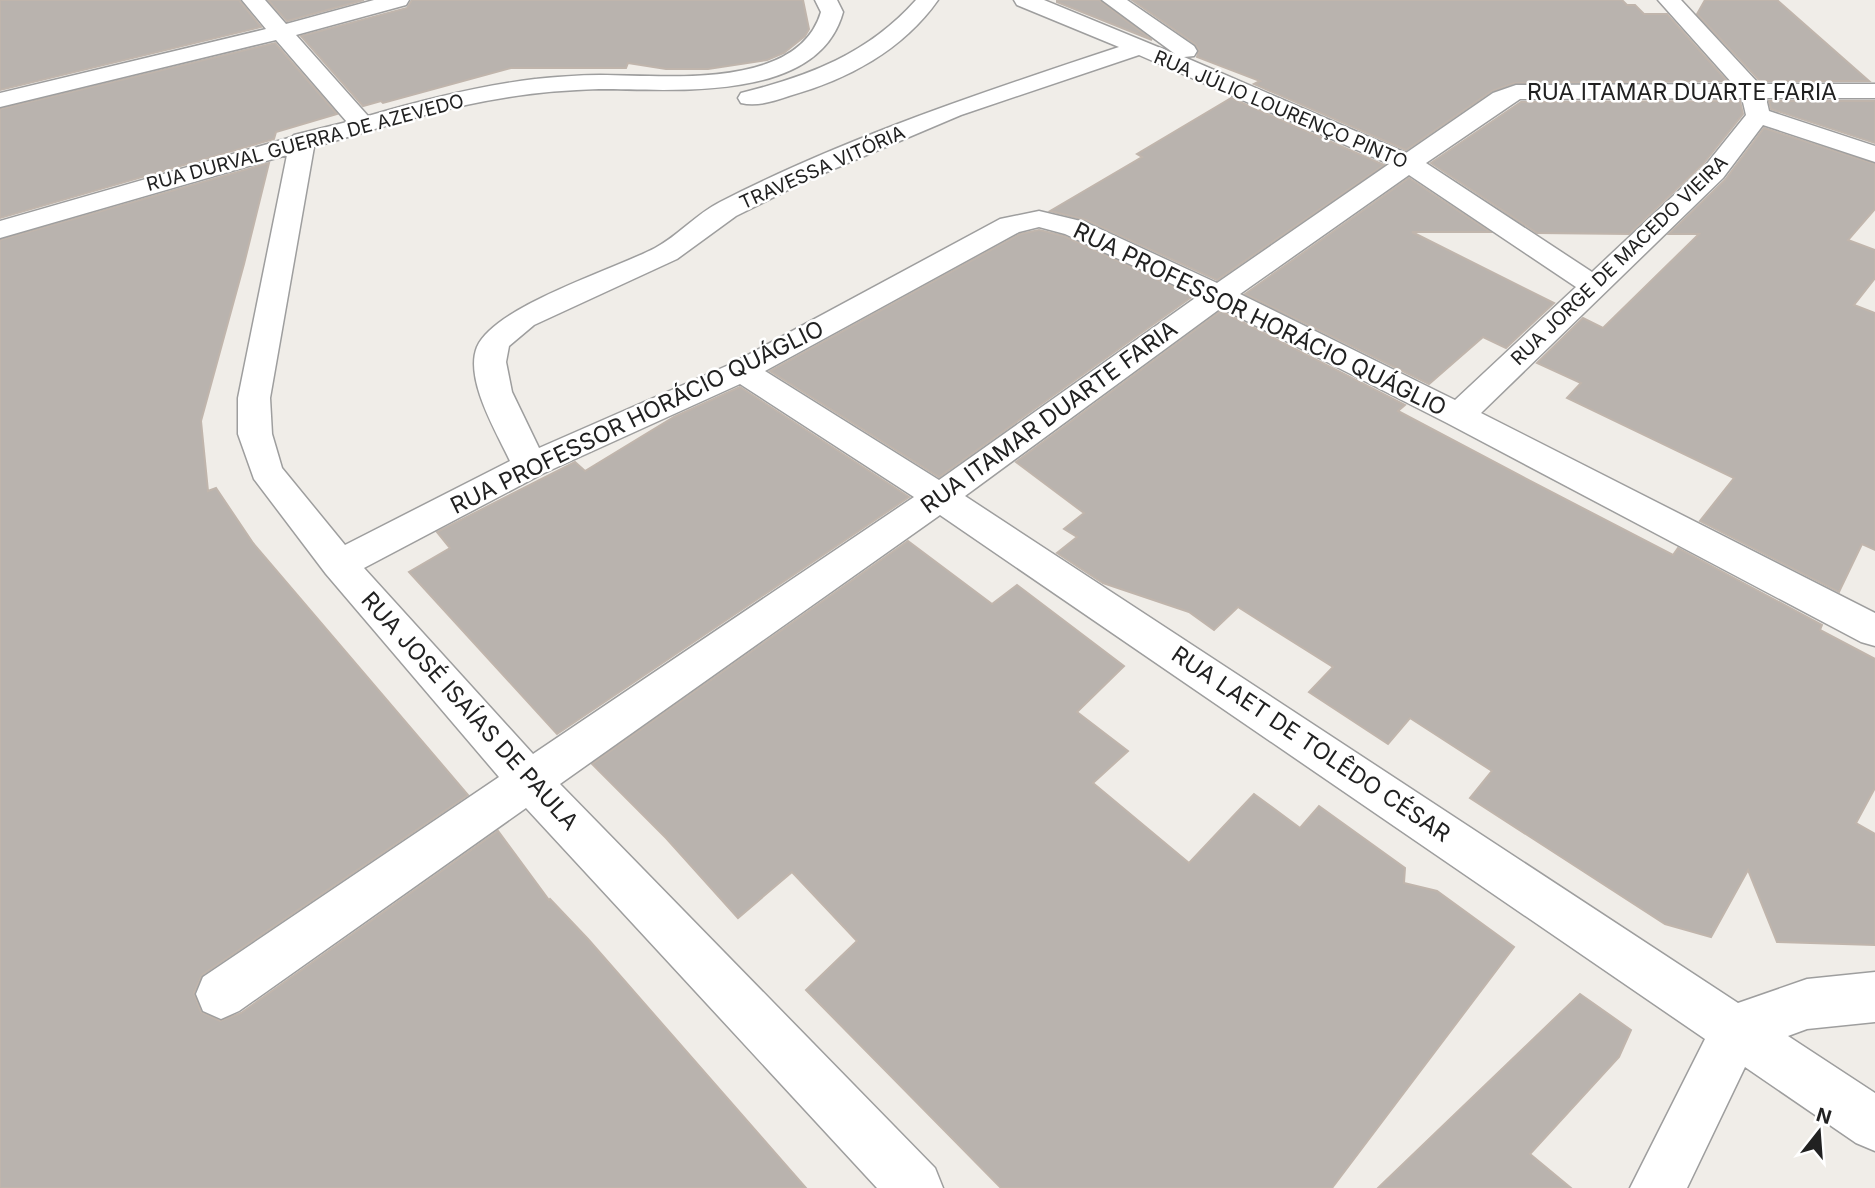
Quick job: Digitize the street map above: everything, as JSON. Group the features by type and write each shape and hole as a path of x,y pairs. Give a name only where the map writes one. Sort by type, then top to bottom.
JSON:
{"street":[{"path":"253,0 361,123"},
{"path":"0,100 398,0"},
{"name":"RUA DURVAL GUERRA DE AZEVEDO","path":"0,230 361,123 442,102 514,88 572,83 710,83 743,78 777,67 805,52 825,32 832,12 826,0"},
{"name":"RUA DURVAL GUERRA DE AZEVEDO","path":"614,83 657,97 693,102 735,101 774,94 817,80 875,50 899,31 927,0"},
{"name":"RUA JÚLIO LOURENÇO PINTO","path":"1025,0 1238,88 1410,164 1595,287"},
{"path":"1113,0 1238,88"},
{"path":"1669,0 1755,103 1875,154"},
{"name":"TRAVESSA VITÓRIA","path":"530,466 495,388 489,364 493,346 504,333 523,319 667,253 726,210 789,178 952,110 1138,48"},
{"name":"RUA ITAMAR DUARTE FARIA","path":"221,994 940,497 1219,295 1410,164 1458,126 1502,98 1516,92 1755,103 1875,90"},
{"name":"RUA JORGE DE MACEDO VIEIRA","path":"1459,415 1714,172 1755,103"},
{"name":"RUA JOSÉ ISAÍAS DE PAULA","path":"303,140 254,398 255,434 267,471 339,564 529,780 915,1188"},
{"name":"RUA PROFESSOR HORÁCIO QUÁGLIO","path":"339,564 530,466 742,371 1010,225 1039,219 1075,228 1219,295 1459,415 1875,631"},
{"name":"RUA LAET DE TOLÊDO CÉSAR","path":"742,371 940,497 1875,1124"},
{"path":"1658,1188 1737,1029 1807,1004 1875,997"}],"building":[{"path":"0,0 239,0 261,27 0,90"},
{"path":"268,0 364,0 287,21"},
{"path":"412,0 803,0 809,29 805,36 784,53 767,60 708,69 666,69 628,63 626,68 511,68 363,106 301,36 407,8"},
{"path":"1099,0 1152,40 1057,2"},
{"path":"1132,0 1622,0 1627,5 1635,5 1644,14 1667,14 1727,81 1515,83 1492,91 1406,150 1254,84 1260,81 1197,57 1199,50 1195,44"},
{"path":"1705,0 1777,0 1869,81 1760,81 1697,14"},
{"path":"275,43 337,114 276,132 274,139 0,218 0,109"},
{"path":"1231,98 1384,165 1217,280 1086,220 1050,211 1142,157 1137,154"},
{"path":"1740,101 1743,114 1703,164 1629,234 1537,233 1431,163 1521,102"},
{"path":"1769,101 1875,101 1875,143 1771,109"},
{"path":"1764,128 1875,164 1875,209 1848,240 1875,250 1875,278 1854,305 1875,313 1875,550 1862,544 1839,592 1700,521 1734,478 1567,398 1581,383 1537,363 1583,318 1603,328 1699,234 1669,234 1725,180"},
{"path":"269,163 201,421 208,491 216,488 253,543 468,795 202,975 194,993 201,1012 220,1021 241,1013 498,831 549,900 588,939 806,1188 0,1188 0,240"},
{"path":"1409,178 1490,232 1412,232 1554,303 1506,348 1483,337 1429,384 1245,294"},
{"path":"1039,230 1064,236 1193,296 939,477 770,371 1020,234"},
{"path":"1221,311 1405,405 1398,411 1673,555 1678,548 1822,625 1820,630 1875,659 1875,788 1856,823 1875,834 1875,945 1777,942 1748,870 1711,937 1665,924 1470,798 1492,771 1410,718 1388,744 1309,692 1333,667 1238,607 1214,630 1189,612 1103,583 1057,553 1077,537 1064,529 1084,513 1016,462"},
{"path":"740,387 909,497 557,734 409,572 450,548 437,532 575,462 585,471 674,417"},
{"path":"908,541 992,604 1017,585 1124,666 1077,712 1128,751 1093,783 1189,863 1254,794 1300,828 1319,806 1405,868 1404,883 1437,891 1514,947 1332,1188 1001,1188 806,990 857,941 792,872 738,918 666,838 592,764"},
{"path":"1580,994 1631,1030 1619,1057 1530,1154 1571,1188 1378,1188"}]}
